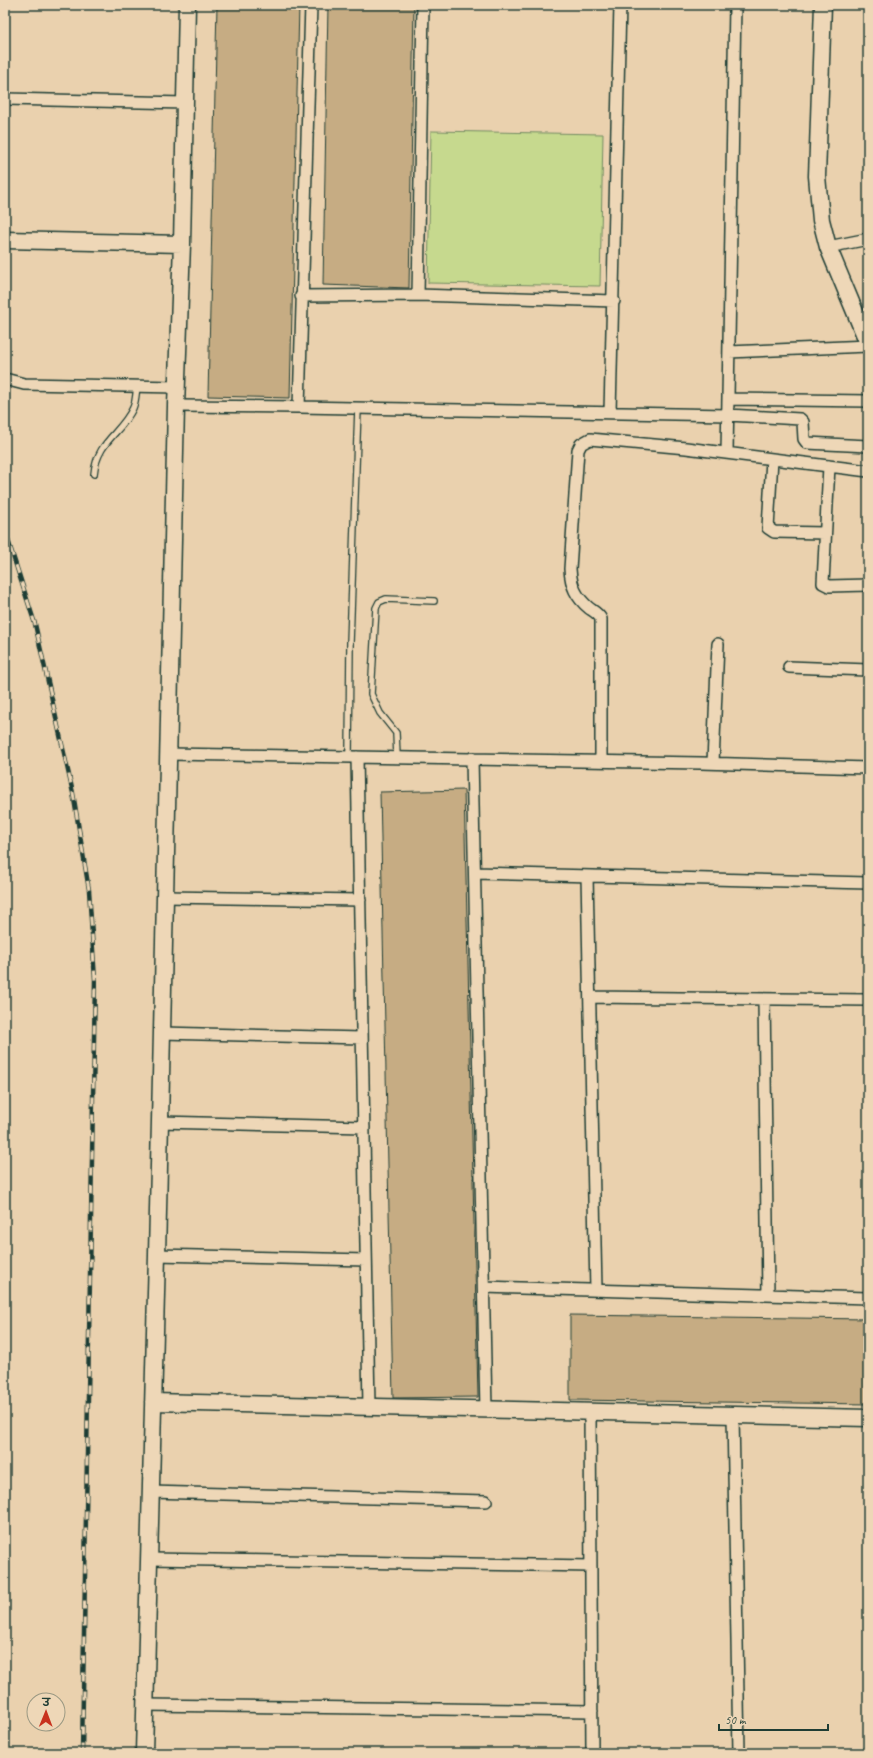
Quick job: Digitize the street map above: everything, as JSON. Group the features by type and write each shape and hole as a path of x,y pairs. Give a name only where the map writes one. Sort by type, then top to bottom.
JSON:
{"street":[{"path":"144,1753 187,5"},
{"path":"299,407 301,296 311,5"},
{"path":"418,296 424,5"},
{"path":"610,412 614,301 620,5"},
{"path":"728,453 735,5"},
{"path":"823,5 817,176 821,220 828,247 868,343"},
{"path":"5,99 185,103"},
{"path":"828,247 868,239"},
{"path":"5,240 182,244"},
{"path":"301,296 418,296 614,301"},
{"path":"729,352 868,346"},
{"path":"5,379 24,384 177,387"},
{"path":"728,399 868,401"},
{"path":"176,406 728,415 800,420 803,422 804,439 807,443 868,446"},
{"path":"601,761 601,619 576,595 572,588 570,574 578,450 581,444 590,440 728,453 868,472"},
{"path":"772,459 768,528 774,532 825,533"},
{"path":"829,466 823,583 829,586 868,585"},
{"path":"712,763 718,644"},
{"path":"789,667 868,670"},
{"path":"168,754 472,758 868,768"},
{"path":"353,757 360,900 369,1407"},
{"path":"472,758 486,1410"},
{"path":"475,873 868,882"},
{"path":"587,876 596,1290"},
{"path":"165,897 360,900"},
{"path":"590,997 868,1000"},
{"path":"764,999 768,1295"},
{"path":"162,1033 362,1038"},
{"path":"160,1122 364,1126"},
{"path":"157,1255 366,1260"},
{"path":"484,1287 868,1298"},
{"path":"153,1402 868,1418"},
{"path":"590,1412 592,1753"},
{"path":"733,1415 739,1753"},
{"path":"150,1492 486,1501"},
{"path":"149,1559 591,1566"},
{"path":"145,1705 592,1711"}],"lane":[{"path":"94,474 96,460 105,444 127,418 134,407 137,386"},
{"path":"353,757 350,643 358,408"},
{"path":"397,757 396,733 380,714 372,694 376,608 379,602 386,599 434,601"}],"green space":[{"path":"431,131 603,134 600,286 428,283"}],"building":[{"path":"217,5 299,5 290,398 208,396"},
{"path":"328,5 414,5 409,288 323,285"},
{"path":"464,790 478,1397 393,1398 380,792"},
{"path":"570,1315 868,1319 868,1404 570,1400"}],"railway":[{"path":"5,531 35,624 73,793 89,890 95,980 82,1753"}]}
